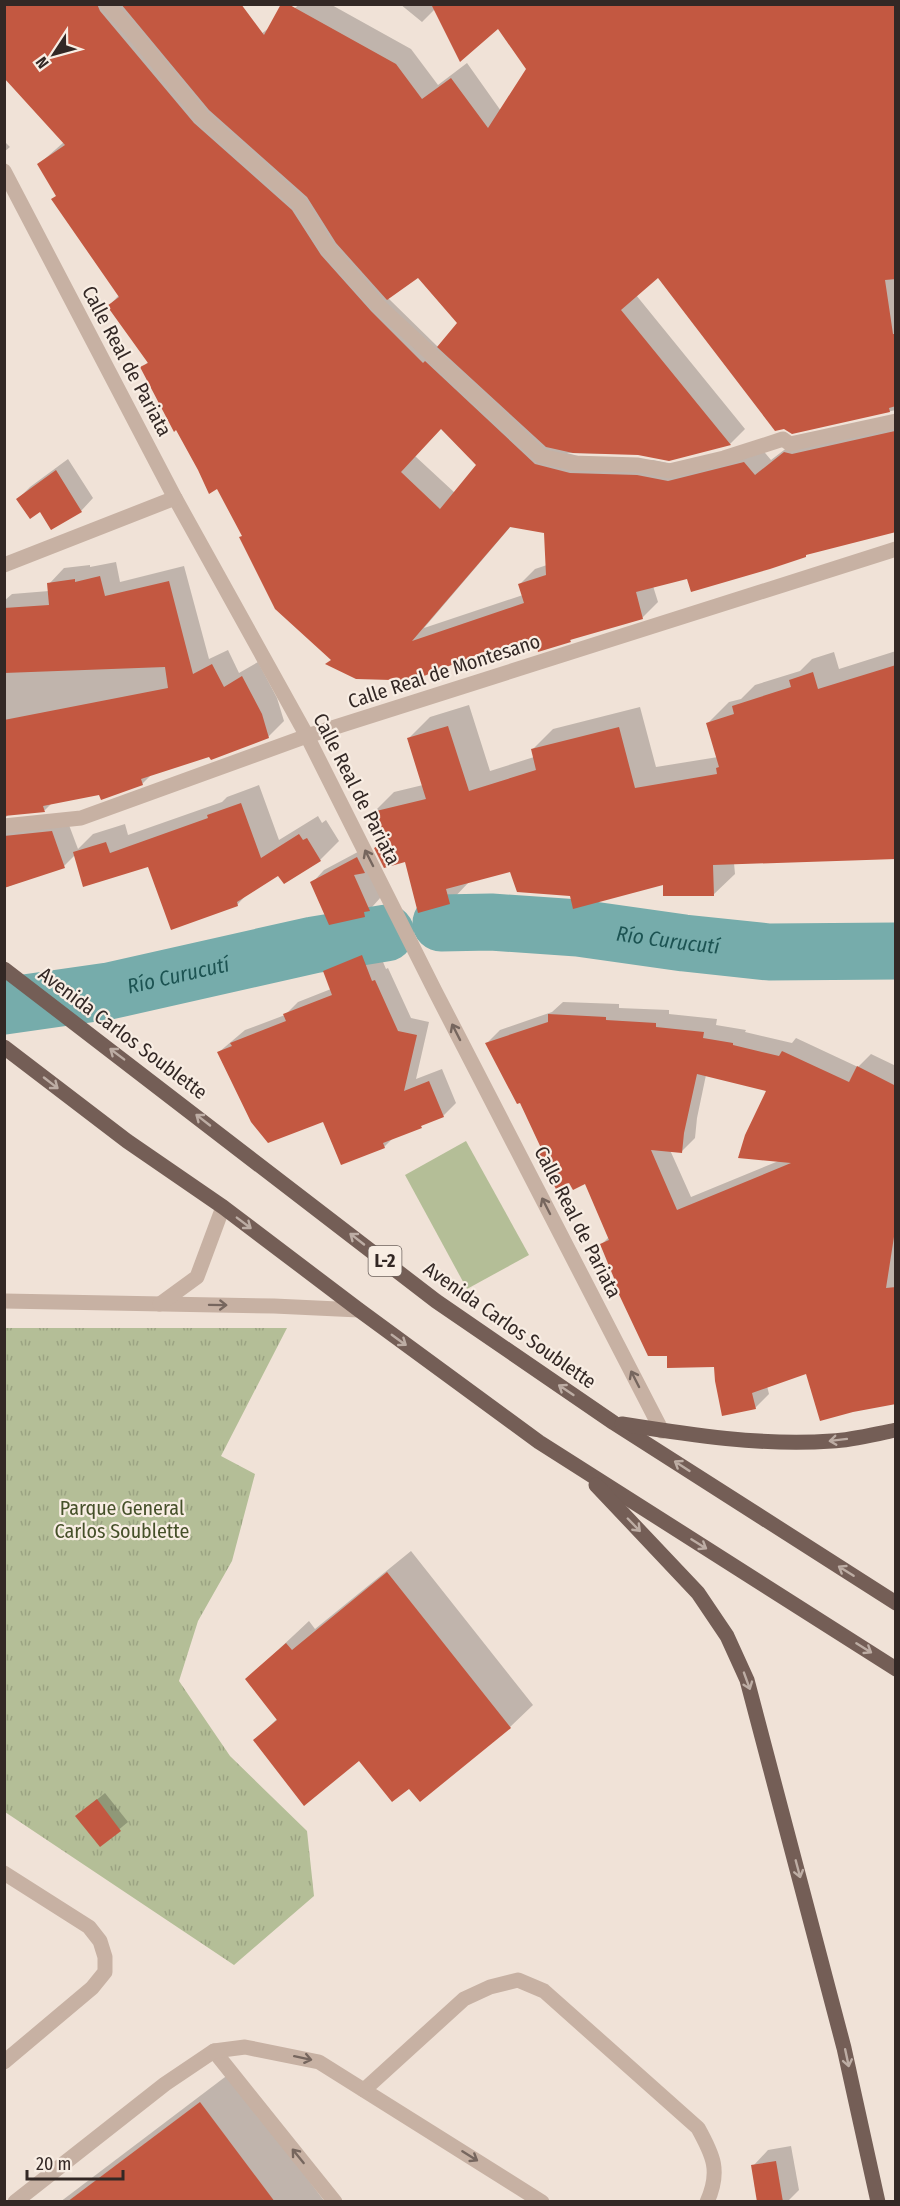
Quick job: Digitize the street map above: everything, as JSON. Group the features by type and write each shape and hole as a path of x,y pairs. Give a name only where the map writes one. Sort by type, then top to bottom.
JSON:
{"main road":[{"name":"Avenida Carlos Soublette","path":"4,969 436,1301 614,1423 896,1603"},
{"path":"4,1047 127,1141 223,1207 359,1311 539,1442 896,1669"},
{"path":"614,1423 766,1443 834,1441 896,1430"},
{"path":"579,1467 698,1593 727,1636 747,1680 844,2048 878,2202"}],"street":[{"path":"106,4 133,33 202,117 300,204 328,249 378,304 541,456 572,463 638,465 669,471 724,458 783,439 790,444 896,421"},
{"name":"Calle Real de Pariata","path":"4,171 175,498 308,736 440,1001 662,1431"},
{"path":"4,565 175,498"},
{"name":"Calle Real de Montesano","path":"4,826 81,818 308,736 896,549"},
{"path":"160,1305 197,1277 223,1207"},
{"path":"4,1301 359,1311"},
{"path":"4,1873 89,1927 100,1941 105,1957 105,1972 92,1988 4,2062"},
{"path":"364,2090 464,1999 490,1987 518,1980 544,1991 698,2128 711,2151 716,2172 707,2202"},
{"path":"15,2202 165,2084 214,2051 245,2047 319,2062 542,2202"},
{"path":"214,2051 335,2202"}],"green space":[{"path":"466,1141 529,1255 467,1289 405,1175"},
{"name":"Parque General Carlos Soublette","path":"4,1328 287,1328 221,1456 255,1474 232,1561 198,1621 179,1681 230,1756 307,1831 314,1896 234,1965 5,1812"}],"building":[{"path":"4,4 97,4 100,11 194,123 292,210 321,255 371,311 423,363 425,361 535,464 570,473 637,475 668,481 744,462 755,475 784,452 792,454 895,431 896,532 806,555 806,557 770,569 691,592 687,579 636,592 643,619 570,640 571,642 538,652 537,648 488,664 484,652 394,688 391,680 356,679 325,664 331,660 275,609 239,537 242,536 217,489 209,494 140,367 148,363 107,306 119,297 51,199 56,196 37,164 65,145 4,78","holes":["441,429 476,465 440,509 401,472","510,527 544,533 546,575 518,584 524,603 412,641"]},
{"path":"121,4 241,4 264,35 281,4 288,4 396,64 422,99 451,78 488,128 526,69 498,29 460,62 431,4 896,4 896,279 885,280 893,334 896,334 896,406 889,408 890,412 792,434 784,429 775,431 658,278 621,310 731,445 669,461 638,455 573,453 546,447 437,347 457,323 418,278 387,300 336,243 307,197 209,110"},
{"path":"56,470 82,512 51,530 40,512 30,519 16,499"},
{"path":"100,576 105,596 169,581 193,674 212,664 224,687 242,676 262,714 269,738 211,760 209,757 141,779 143,785 101,800 99,795 43,806 45,812 4,816 4,720 168,688 165,667 4,673 4,608 49,605 47,583 75,579 75,582"},
{"path":"896,665 896,859 713,865 714,896 663,896 663,885 573,909 570,896 517,892 510,872 446,889 450,904 418,913 405,862 384,868 374,848 387,841 372,812 426,799 407,738 448,726 469,791 536,770 531,749 619,727 635,788 717,774 716,768 719,767 706,723 734,714 732,706 791,687 789,680 813,672 818,689"},
{"path":"241,803 261,858 299,834 303,840 307,838 321,861 284,884 278,876 237,902 238,906 171,930 148,867 83,887 73,852 106,842 110,853 208,818 207,815"},
{"path":"52,831 65,868 4,888 4,836"},
{"path":"357,857 365,873 354,875 370,911 364,912 365,917 329,925 310,882"},
{"path":"362,955 372,981 375,980 398,1031 417,1035 404,1091 429,1081 444,1117 383,1143 385,1148 341,1165 323,1122 268,1143 251,1122 217,1052 232,1046 230,1043 286,1021 283,1014 332,995 323,971"},
{"path":"548,1014 606,1017 606,1020 656,1023 656,1027 704,1032 703,1038 733,1043 733,1045 779,1056 782,1051 849,1082 857,1066 896,1086 896,1224 886,1288 896,1287 896,1404 820,1421 806,1374 752,1393 756,1409 722,1416 714,1367 667,1368 667,1356 648,1356 614,1284 616,1283 600,1244 609,1240 585,1184 573,1190 569,1183 556,1189 536,1151 541,1148 520,1103 517,1104 485,1043 548,1022","holes":["697,1074 766,1091 745,1135 738,1158 791,1163 677,1210 651,1150 682,1153"]},
{"path":"387,1572 511,1728 420,1802 409,1789 392,1802 359,1761 304,1806 253,1740 277,1720 245,1679 286,1643 292,1650"},
{"path":"97,1799 121,1831 100,1847 75,1816"},
{"path":"200,2102 275,2202 67,2202"},
{"path":"776,2161 783,2202 757,2202 751,2165"}],"waterway":[{"name":"Río Curucutí","path":"441,923 491,922 578,928 769,952 896,951"},
{"name":"Río Curucutí","path":"4,1006 109,991 313,945 386,933"}]}
